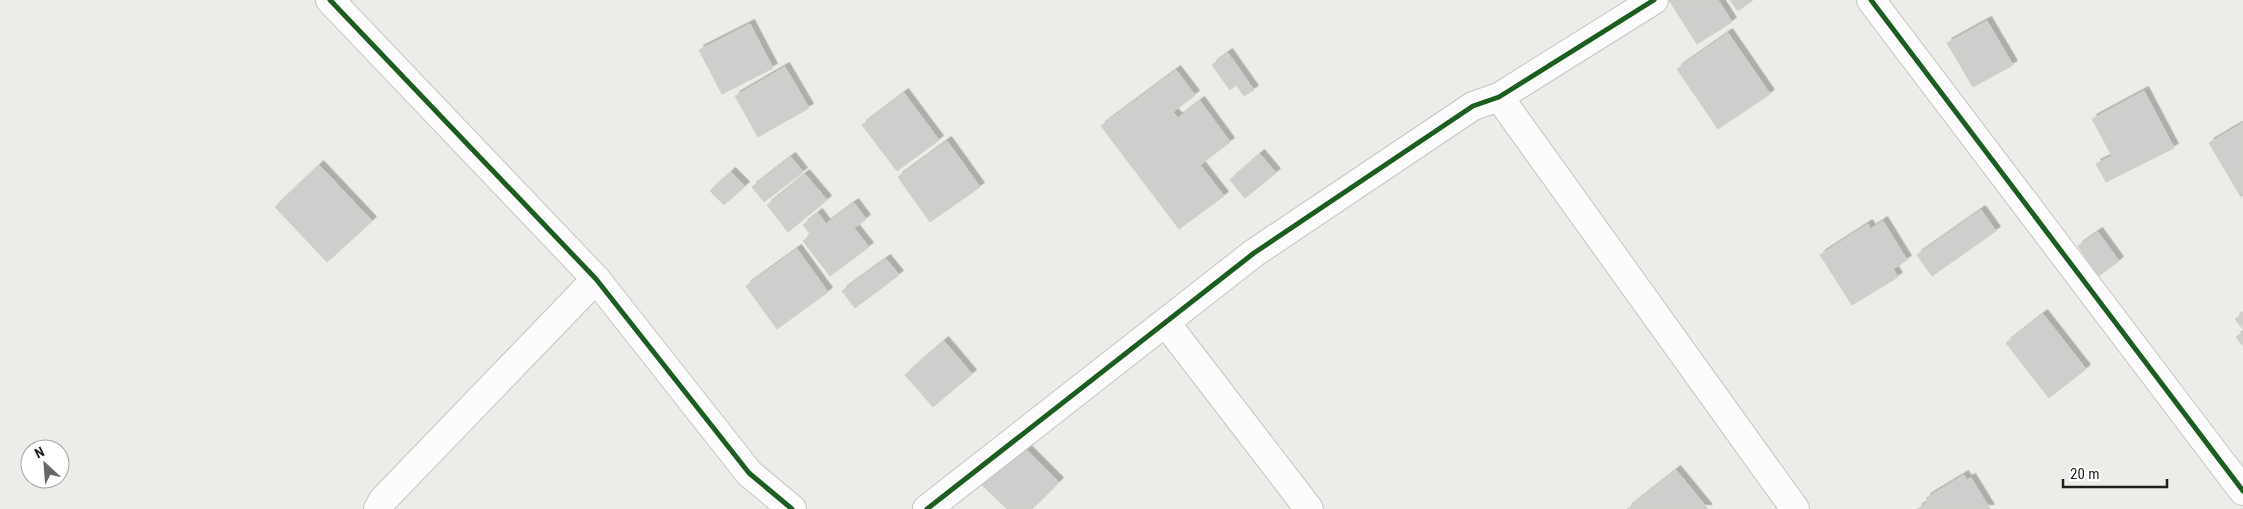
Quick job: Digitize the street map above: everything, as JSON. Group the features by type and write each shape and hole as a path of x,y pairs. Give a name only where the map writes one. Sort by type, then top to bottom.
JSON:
{"street":[{"path":"330,0 596,278 749,473 792,509"},
{"path":"927,509 1254,253 1473,106 1499,97 1654,0"},
{"path":"1871,0 2243,491"},
{"path":"1499,97 1794,509"},
{"path":"378,509 383,500 596,278"},
{"path":"1166,323 1309,509"}],"building":[{"path":"1669,0 1718,0 1732,22 1697,44"},
{"path":"1730,0 1753,0 1738,11"},
{"path":"1987,21 2013,65 1973,87 1947,43"},
{"path":"750,24 773,68 722,94 699,50"},
{"path":"1728,33 1770,94 1718,129 1677,69"},
{"path":"1228,53 1254,90 1244,96 1236,85 1230,90 1212,65"},
{"path":"785,67 809,108 758,137 735,96"},
{"path":"1176,70 1195,95 1173,112 1178,118 1200,101 1230,142 1200,165 1224,196 1179,229 1101,126"},
{"path":"2144,91 2174,148 2106,182 2096,164 2112,156 2092,119"},
{"path":"904,93 939,140 897,171 862,125"},
{"path":"2243,123 2243,195 2241,197 2209,143"},
{"path":"947,141 980,187 930,222 898,177"},
{"path":"1260,154 1276,173 1245,198 1230,180"},
{"path":"791,157 803,172 764,202 752,187"},
{"path":"319,165 372,221 327,262 275,207"},
{"path":"731,172 745,186 724,205 710,191"},
{"path":"805,174 827,200 788,232 767,205"},
{"path":"854,203 866,219 854,228 869,247 830,276 803,241 811,235 803,225 818,213 826,224"},
{"path":"1981,210 1996,231 1932,276 1917,255"},
{"path":"1883,221 1907,260 1893,269 1898,277 1852,305 1820,255 1868,224 1871,229"},
{"path":"2098,232 2119,261 2099,276 2078,246"},
{"path":"797,249 828,292 777,329 746,286"},
{"path":"886,259 899,275 855,308 842,291"},
{"path":"2243,313 2243,329 2235,319"},
{"path":"2043,314 2086,369 2049,398 2006,343"},
{"path":"2243,332 2243,346 2236,337"},
{"path":"944,341 972,374 933,407 905,375"},
{"path":"1020,443 1059,482 1032,509 1007,509 980,483"},
{"path":"1676,470 1708,509 1627,509"},
{"path":"1964,475 1967,480 1971,478 1990,509 1917,509 1928,502 1926,498"}],"cycle path":[{"path":"330,0 596,279 749,473 792,509"},
{"path":"927,509 1254,253 1473,106 1499,97 1654,0"},
{"path":"1871,0 2243,491"}]}
